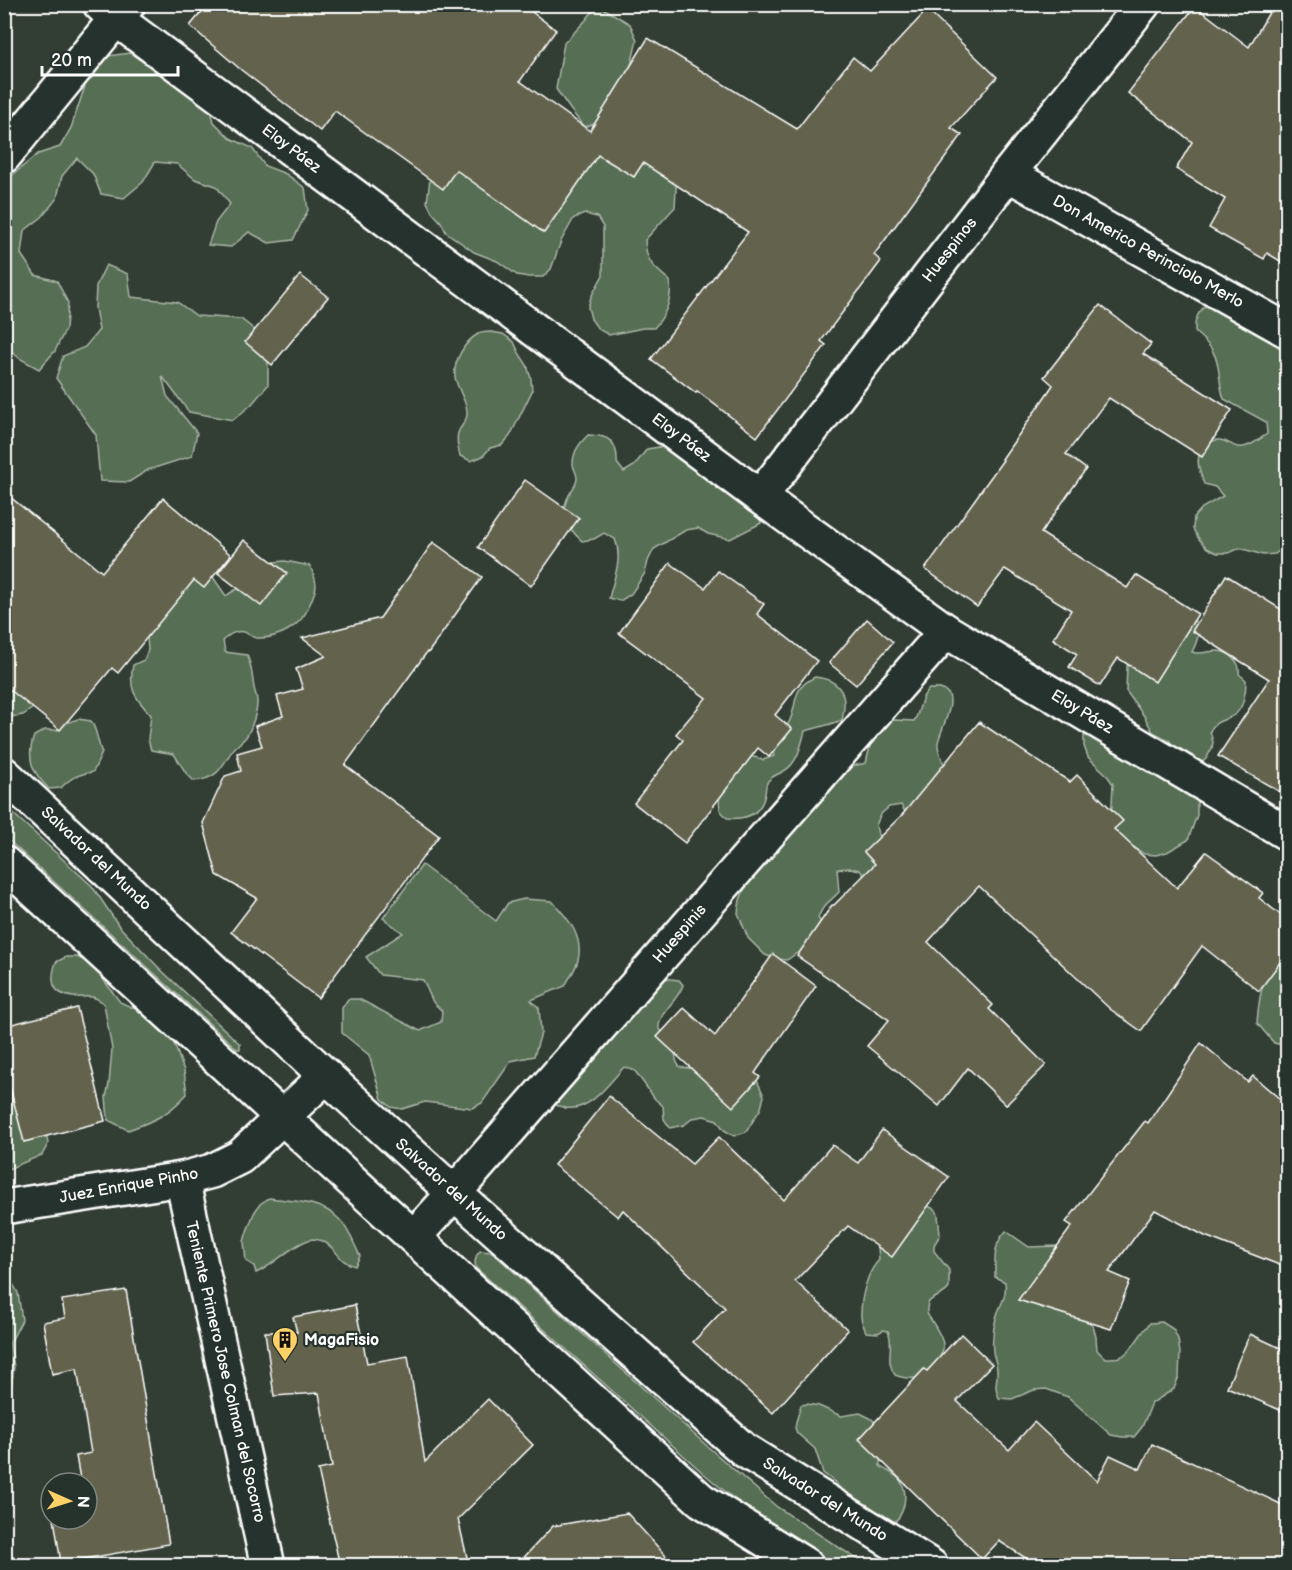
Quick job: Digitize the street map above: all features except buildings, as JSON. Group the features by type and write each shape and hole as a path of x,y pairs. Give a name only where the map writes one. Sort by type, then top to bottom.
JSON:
{"street":[{"name":"Huespinos","path":"760,497 1008,174 1143,4"},
{"path":"4,156 115,9"},
{"name":"Eloy Páez","path":"115,9 760,497 946,631 1287,834"},
{"name":"Don Americo Perinciolo Merlo","path":"1008,174 1287,331"},
{"name":"Huespinis","path":"414,1237 946,631"},
{"name":"Salvador del Mundo","path":"4,774 454,1193 744,1450 931,1566"},
{"path":"4,863 701,1500 807,1566"},
{"name":"Juez Enrique Pinho","path":"4,1207 182,1179 212,1171 240,1157 326,1076"},
{"name":"Teniente Primero Jose Colman del Socorro","path":"182,1179 268,1566"}],"green space":[{"path":"598,5 630,24 637,40 630,70 609,120 584,127 556,89 564,43"},
{"path":"130,53 149,66 172,65 208,99 214,122 230,138 252,148 265,166 286,174 305,188 308,210 293,240 269,243 249,232 231,247 208,245 216,222 230,204 216,186 195,179 177,164 155,162 143,182 124,198 101,194 93,174 77,158 62,176 57,198 42,217 24,231 21,254 35,275 57,281 68,303 66,328 55,351 39,369 19,358 5,345 4,182 38,154 60,147 71,128 90,71 108,56"},
{"path":"679,135 675,207 645,240 649,259 655,268 670,281 667,306 662,318 654,328 609,335 598,329 591,319 588,307 603,275 603,227 597,217 585,214 574,218 561,241 551,269 543,277 529,277 517,275 497,261 474,252 446,232 427,202 430,179 435,168 584,145"},
{"path":"106,265 128,274 131,297 177,302 197,316 241,319 261,335 268,357 268,385 251,405 233,420 189,412 162,376 167,396 197,433 192,456 148,470 129,482 100,481 96,435 56,378 63,356 85,347 99,330 95,308 96,286"},
{"path":"1208,303 1287,324 1287,545 1275,554 1263,555 1240,548 1229,553 1217,553 1207,548 1193,529 1194,517 1202,508 1223,496 1215,487 1204,484 1198,463 1202,449 1210,442 1219,440 1243,447 1267,434 1266,422 1224,399 1215,355 1195,332 1197,316"},
{"path":"491,332 503,334 514,342 527,365 532,391 510,436 502,445 490,448 483,456 471,461 460,456 458,445 458,433 467,412 455,371 464,347 478,334"},
{"path":"588,435 602,436 611,441 616,450 617,463 624,472 634,466 647,449 672,448 758,511 761,523 730,539 708,534 698,528 686,530 654,549 645,573 631,594 620,601 609,598 618,561 615,539 604,533 594,539 582,541 566,521 564,509 577,480 573,464 574,455"},
{"path":"285,561 310,566 316,582 312,600 295,626 280,634 256,638 244,632 238,632 223,640 225,652 247,655 257,698 254,720 248,734 220,769 212,776 194,781 174,754 151,750 148,739 151,715 134,693 131,681 133,665 144,660 148,650 147,637 162,607 206,567 226,596 258,579 274,562"},
{"path":"1193,619 1198,631 1192,652 1221,651 1230,655 1238,665 1239,674 1246,680 1245,694 1237,712 1217,723 1210,731 1212,748 1201,763 1197,777 1197,815 1188,840 1167,852 1156,855 1144,854 1134,847 1110,843 1113,784 1088,757 1084,746 1084,733 1094,726 1144,760 1149,771 1161,771 1183,762 1169,740 1153,732 1126,691 1127,666"},
{"path":"4,653 33,708 23,715 10,717 8,728 5,730"},
{"path":"815,677 831,682 841,691 844,704 842,720 805,731 796,759 789,768 768,781 760,807 752,815 746,817 727,818 720,810 719,798 751,756 763,760 774,756 771,745 786,729 801,687"},
{"path":"929,689 943,690 950,699 948,715 938,743 945,766 913,825 901,805 889,807 880,815 876,826 879,838 873,889 860,870 837,869 839,892 824,907 818,918 832,939 810,954 797,953 787,960 765,955 748,938 738,913 740,900 749,877 806,800 829,793 852,766 866,763 872,738 889,721 914,721 923,696"},
{"path":"78,719 91,721 102,753 93,772 68,781 61,788 49,789 38,777 32,765 31,752 34,736 45,730 58,730 66,723"},
{"path":"5,806 92,886 119,926 160,969 240,1044 240,1049 237,1049 5,837"},
{"path":"422,865 496,921 508,903 524,899 552,901 573,927 579,943 577,963 565,986 531,1000 539,1008 541,1033 534,1056 511,1061 482,1103 472,1108 425,1102 402,1109 391,1107 382,1099 369,1055 342,1033 342,1008 348,999 359,999 420,1031 441,1022 442,1011 433,1002 423,980 380,975 366,957 403,933 383,918"},
{"path":"66,957 77,957 88,962 120,1002 131,1007 142,1008 170,1032 184,1071 187,1094 173,1107 146,1124 128,1130 108,1120 106,1097 112,1049 104,1004 94,997 73,997 60,993 56,989 53,975 56,962"},
{"path":"1287,957 1287,1046 1274,1043 1257,1023 1259,1003 1267,977 1278,963"},
{"path":"661,978 679,980 683,985 659,1023 659,1029 673,1041 680,1067 755,1076 764,1096 761,1108 746,1132 734,1136 724,1130 717,1120 704,1116 693,1118 684,1125 670,1128 664,1119 663,1106 655,1099 635,1071 624,1067 598,1095 583,1106 566,1108 552,1104 550,1065 560,1044 578,1029"},
{"path":"5,1061 12,1074 12,1101 19,1110 46,1131 48,1144 42,1155 8,1169 5,1176"},
{"path":"269,1198 315,1205 332,1213 346,1227 360,1256 355,1266 345,1262 326,1243 313,1239 299,1244 256,1273 254,1266 246,1261 244,1242 254,1213 260,1204"},
{"path":"928,1206 936,1210 938,1215 940,1235 934,1245 934,1251 949,1270 949,1288 929,1301 927,1311 942,1341 943,1352 936,1363 925,1373 914,1378 905,1378 895,1375 890,1364 888,1331 866,1332 861,1318 862,1300 868,1278 879,1260 877,1235"},
{"path":"1006,1231 1029,1247 1058,1246 1087,1317 1093,1326 1097,1350 1105,1358 1124,1355 1150,1323 1162,1322 1173,1329 1178,1339 1180,1353 1179,1376 1174,1389 1152,1403 1142,1427 1134,1437 1111,1435 1068,1397 1046,1389 1034,1390 1012,1399 999,1398 996,1389 997,1368 993,1339 995,1322 1004,1297 1005,1282 995,1277 995,1258 999,1241"},
{"path":"480,1251 492,1252 777,1507 866,1565 826,1565 765,1525 702,1472 476,1268 475,1259"},
{"path":"5,1270 18,1293 22,1320 10,1343 14,1367 5,1406"},
{"path":"801,1405 819,1406 841,1416 860,1413 875,1422 880,1441 880,1466 898,1478 903,1485 904,1504 896,1521 891,1524 842,1500 837,1484 823,1473 815,1449 797,1433 795,1428"},
{"path":"4,1547 16,1559 16,1565 5,1565"}],"place":[{"name":"MagaFisio","path":"285,1363"}]}
